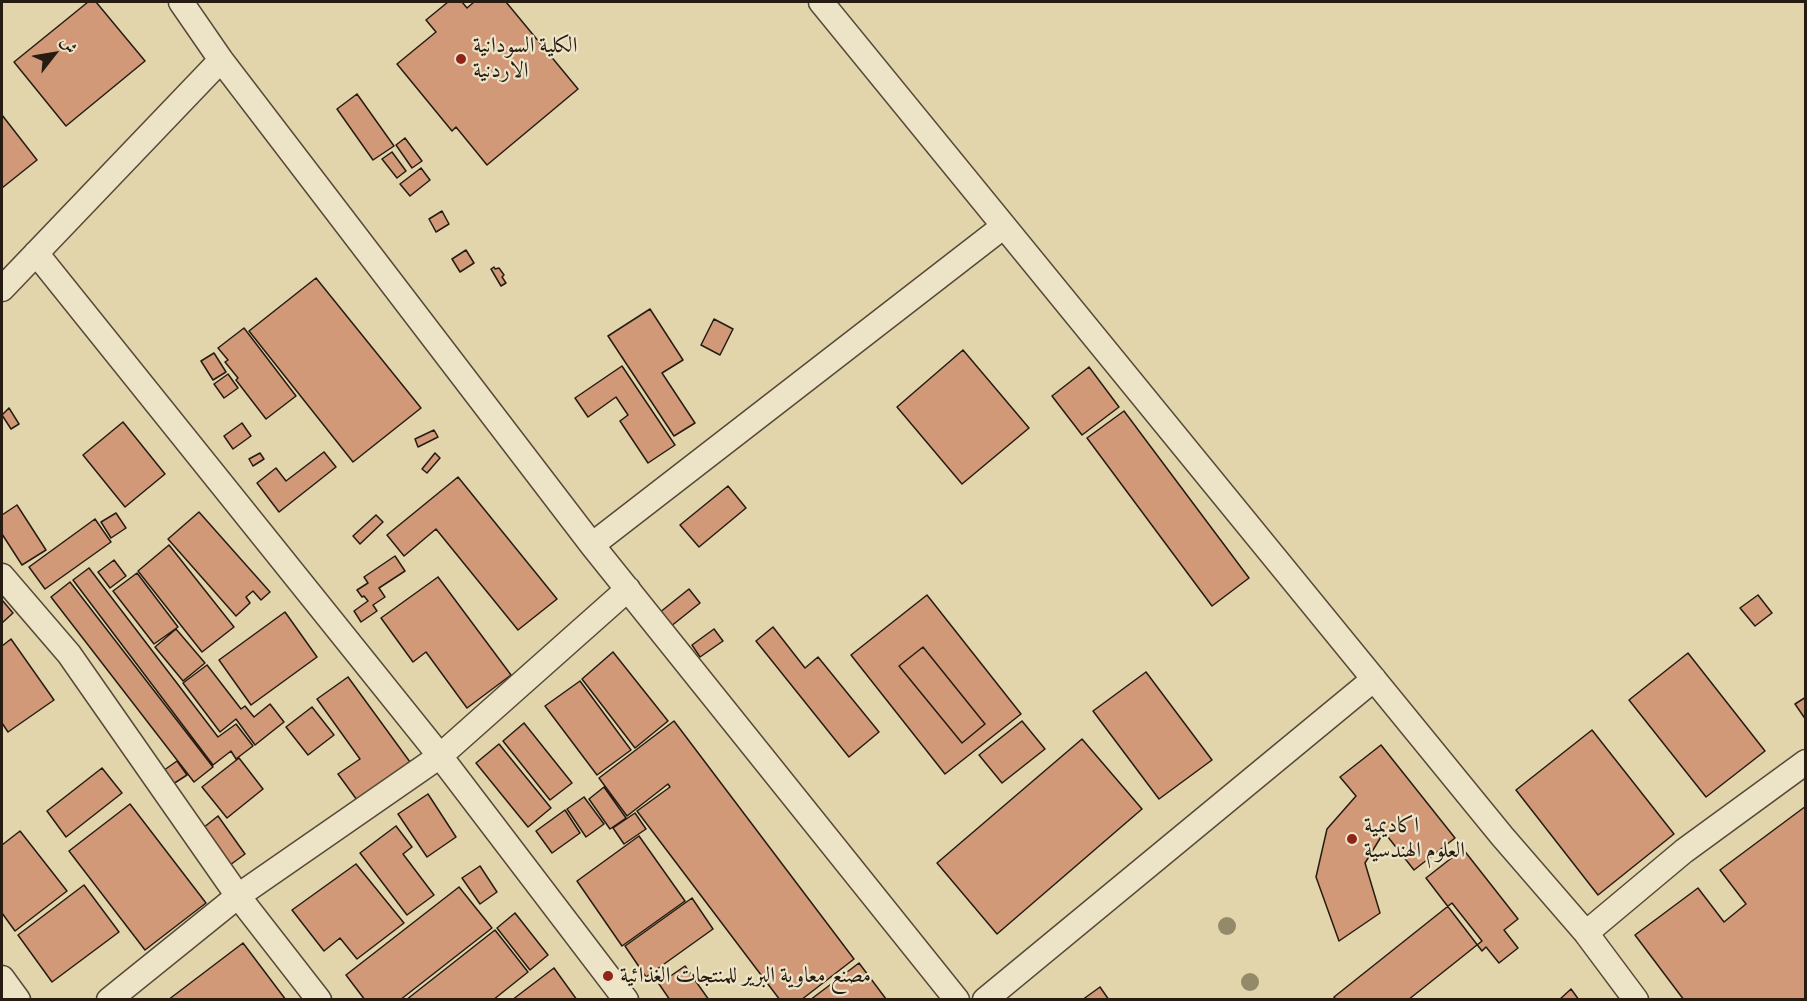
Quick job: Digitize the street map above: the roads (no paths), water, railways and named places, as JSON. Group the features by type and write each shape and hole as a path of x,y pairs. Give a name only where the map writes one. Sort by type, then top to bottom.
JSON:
{"street":[{"path":"181,2 220,60 592,545 957,999"},
{"path":"821,2 1522,860 1586,933 1636,999"},
{"path":"2,289 220,60"},
{"path":"592,545 1004,226"},
{"path":"36,253 440,756 626,999"},
{"path":"2,576 69,654 238,896 319,999"},
{"path":"109,999 238,896 440,756 628,589"},
{"path":"986,999 1374,679"},
{"path":"1586,933 1684,851 1805,765"},
{"path":"2,978 18,999"}],"place":[{"name":"الكلية السودانية الاردنية","path":"461,59"},
{"name":"اكاديمية العلوم الهندسية","path":"1352,839"},
{"name":"مصنع معاوية البرير للمنتجات الغذائية","path":"608,976"}]}
